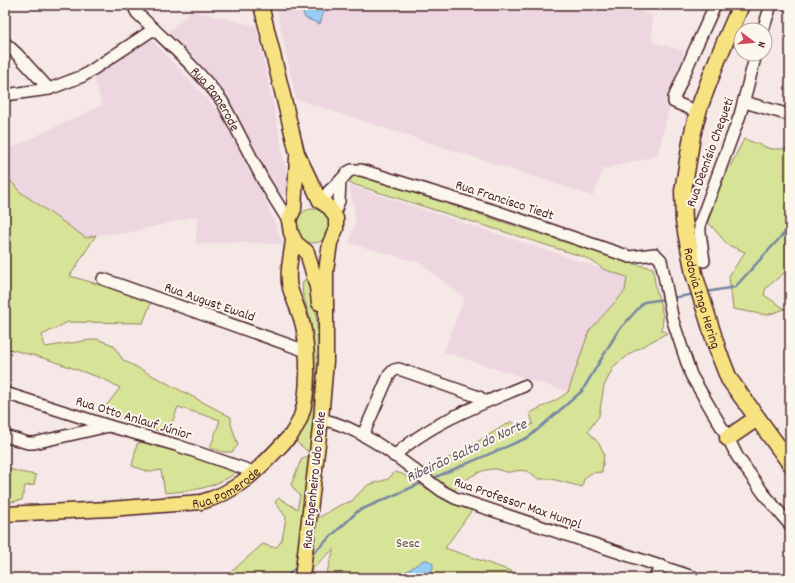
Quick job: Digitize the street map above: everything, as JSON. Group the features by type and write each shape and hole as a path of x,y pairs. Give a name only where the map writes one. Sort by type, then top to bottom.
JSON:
{"highway":[{"name":"Rodovia Ingo Hering","path":"741,5 718,58 698,112 692,136 683,191 686,233 694,274 707,318 729,379 790,463"},
{"path":"728,438 757,418"}],"main road":[{"path":"261,5 297,153 322,202 334,214"},
{"path":"293,239 289,212 297,153"},
{"path":"289,212 302,202 311,199 322,202"},
{"name":"Rua Engenheiro Udo Deeke","path":"302,578 327,346 326,271 330,243 336,229 334,214"},
{"name":"Rua Engenheiro Udo Deeke","path":"293,239 306,251 317,287 320,308 323,383"},
{"name":"Rua Pomerode","path":"5,514 110,509 200,502 212,499 231,490 254,472 291,435 302,416 307,378 306,351 304,330 290,288 289,279 293,239"},
{"path":"306,251 320,250 330,243"},
{"name":"Rua Pomerode","path":"295,300 296,280 306,251"}],"street":[{"name":"Rua Pomerode","path":"133,5 137,13 175,49 214,90 222,101 262,180 289,212"},
{"path":"766,22 771,5"},
{"path":"698,112 674,102 674,98 712,6"},
{"path":"5,95 49,89 83,76 154,30"},
{"path":"5,43 49,89"},
{"name":"Rua Deonísio Chequeti","path":"704,261 700,223 744,102 754,62"},
{"path":"744,102 790,115"},
{"name":"Rua Francisco Tiedt","path":"322,202 329,191 340,182 348,172 352,170 361,170 495,211 630,257 655,254 659,256 673,321 691,375 728,438"},
{"path":"334,214 339,201 340,182"},
{"name":"Rua August Ewald","path":"103,279 306,351"},
{"path":"363,435 390,375 394,370 399,369 479,397 486,402"},
{"path":"394,456 425,432 486,402 524,386"},
{"name":"Rua Otto Anlauf Júnior","path":"5,393 109,426 176,445 254,472"},
{"name":"Rua Professor Max Humpl","path":"320,419 338,424 363,435 442,491 455,498 696,578"},
{"path":"5,436 28,443 34,443 109,426"},
{"path":"728,438 736,456 764,494 790,525"},
{"path":"654,578 662,566"}],"shaded area":[{"path":"276,5 619,5 652,15 652,42 684,51 657,156 603,169 593,196 296,99"},
{"path":"192,11 256,26 280,137 289,188 289,193 287,196 283,196 278,193 269,182 223,96 210,78 194,60 166,34"},
{"path":"149,37 219,112 266,201 283,244 225,242 208,244 196,243 197,216 127,233 96,235 86,238 19,191 5,174 5,151 102,105 93,74"},
{"path":"349,185 627,277 625,291 589,331 568,392 444,352 464,298 421,263 349,243 356,218"}],"green space":[{"path":"744,139 771,149 790,149 790,268 766,288 764,295 785,309 767,315 733,309 729,276 745,252 728,245 708,222 717,192"},
{"path":"5,174 19,191 86,238 96,235 70,276 152,300 143,323 68,322 42,335 45,347 97,339 113,345 123,360 231,417 231,424 238,445 232,452 224,452 210,448 220,420 178,407 168,434 102,411 120,388 106,380 47,359 5,348"},
{"path":"354,175 368,178 629,263 653,268 656,290 663,316 661,329 667,333 634,351 614,366 604,386 599,416 588,431 600,445 604,454 602,472 591,473 584,479 582,487 552,479 538,479 525,471 519,470 504,472 496,469 489,469 472,476 461,483 452,492 423,471 462,451 512,421 521,432 533,424 530,413 558,399 568,392 589,331 625,291 627,277 603,269 584,257 346,182 347,179"},
{"path":"310,209 316,209 320,210 327,216 330,226 329,233 323,240 316,243 310,243 306,242 299,236 296,229 296,223 297,219 303,212"},
{"path":"308,278 316,308 319,355 310,453 295,441 300,434 310,393 314,362 311,323 302,290 303,281"},
{"path":"142,442 193,456 234,470 234,474 209,486 193,490 165,493 161,470 150,472 132,466 137,444"},
{"name":"Sesc","path":"313,455 303,514 320,517 340,505 352,501 368,485 388,479 395,472 402,474 426,488 472,510 445,548 531,578 325,578 334,549 318,563 305,578 224,578 263,544 271,547 277,547 282,540 286,517 275,502 279,498 297,509 300,496 291,485 301,460"},
{"path":"5,467 19,472 36,475 34,485 25,486 22,500 5,503"}],"water":[{"path":"305,5 326,5 320,24 305,18 303,13"},
{"path":"424,560 428,560 433,564 433,569 427,576 401,578 404,573"}],"waterway":[{"name":"Ribeirão Salto do Norte","path":"706,292 735,287 790,227"},
{"name":"Ribeirão Salto do Norte","path":"672,298 695,294"},
{"name":"Ribeirão Salto do Norte","path":"431,479 529,437 582,391 618,331 644,302 665,299"},
{"name":"Ribeirão Salto do Norte","path":"311,555 358,511 424,482"},
{"name":"Ribeirão Salto do Norte","path":"285,578 298,566"}]}
